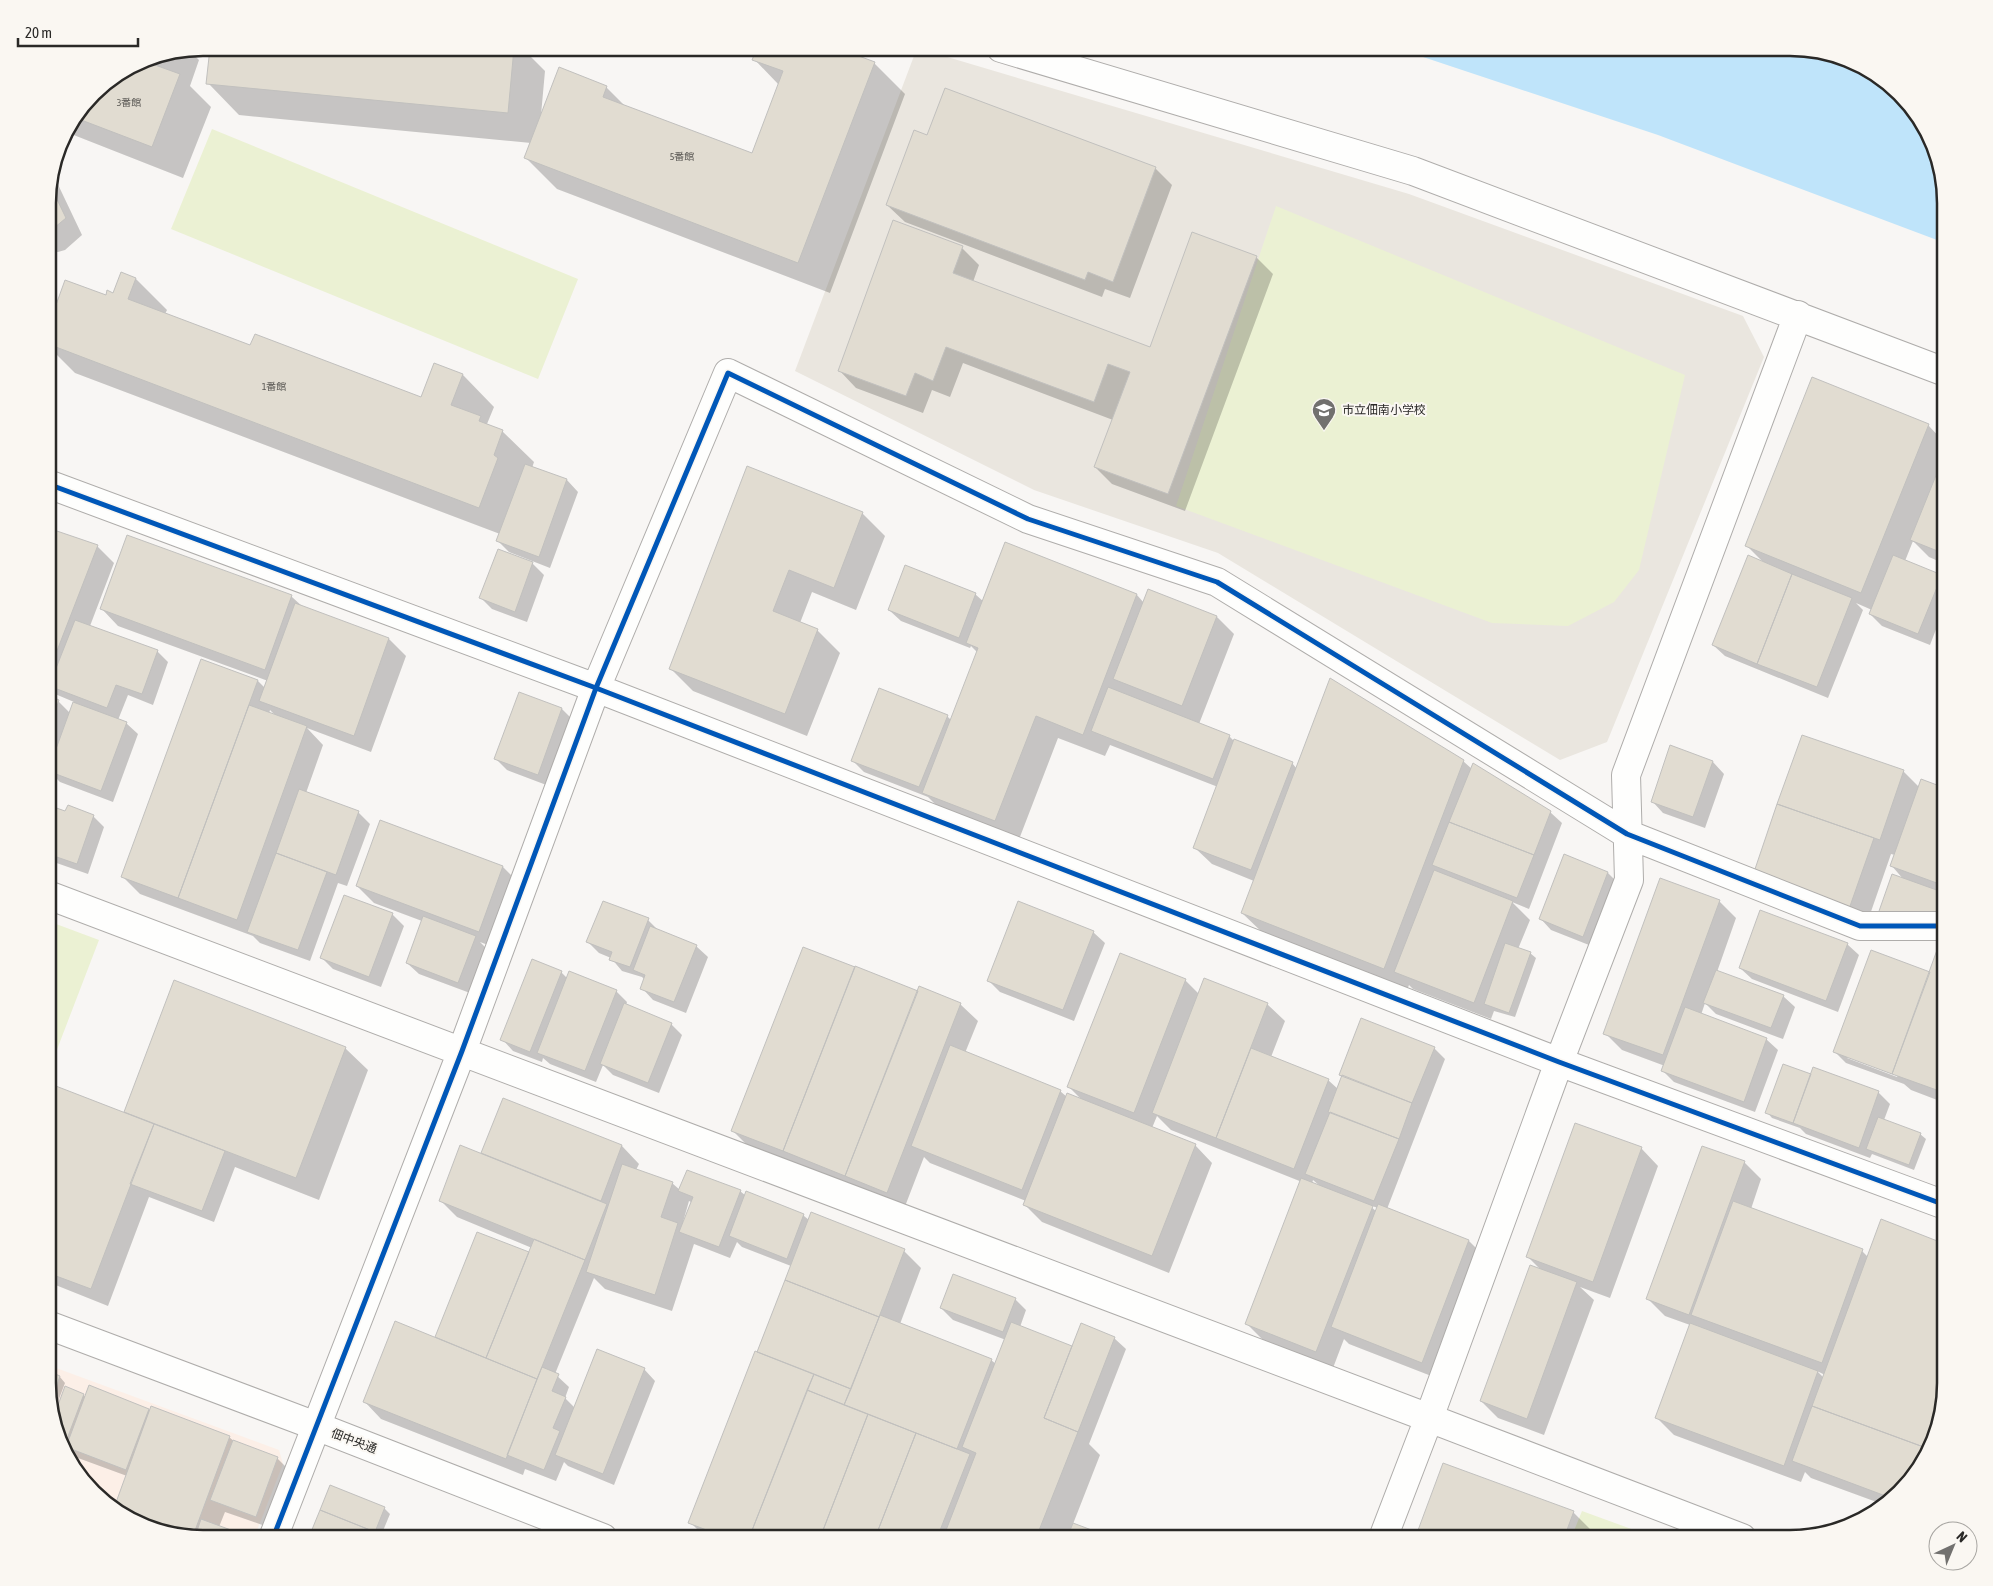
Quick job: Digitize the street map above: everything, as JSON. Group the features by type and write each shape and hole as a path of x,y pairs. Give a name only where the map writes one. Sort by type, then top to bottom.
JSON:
{"street":[{"path":"1028,56 1413,171 1937,369"},
{"path":"1386,1530 1559,1062 1629,880 1626,775 1798,315"},
{"path":"276,1530 462,1051 596,688 728,373 1028,519 1217,582 1627,834 1860,926 1937,926"},
{"path":"57,487 596,688 1559,1062 1937,1202"},
{"path":"57,898 1721,1530"},
{"name":"佃中央通","path":"57,1328 316,1426 582,1530"}],"shaded area":[{"name":"市立佃南小学校","path":"914,56 944,56 1409,194 1743,316 1764,357 1607,742 1560,760 1218,553 1034,490 795,371"},
{"path":"57,1368 279,1450 283,1464 257,1530 204,1530 175,1527 147,1519 122,1505 106,1493 93,1480 71,1448 59,1411"}],"green space":[{"path":"212,129 578,279 538,379 171,229"},
{"path":"1276,206 1685,375 1639,570 1614,602 1568,626 1492,623 1176,506"},
{"path":"57,924 99,940 57,1050"},
{"path":"1582,1511 1634,1530 1574,1530"}],"water":[{"path":"1420,56 1789,56 1818,59 1846,67 1871,81 1894,99 1917,130 1926,147 1934,175 1937,204 1937,240 1658,135"}],"building":[{"path":"209,56 513,56 508,113 206,84"},
{"path":"754,56 859,56 875,62 798,263 524,158 559,67 607,86 603,97 752,153 783,71 752,60"},
{"path":"155,64 180,74 152,147 82,120 106,93 138,71"},
{"path":"945,88 1156,167 1113,282 1088,272 1085,280 886,205 914,130 927,135"},
{"path":"57,199 66,218 57,226"},
{"path":"893,220 963,246 953,273 1150,347 1192,232 1257,256 1168,494 1094,467 1130,372 1108,364 1094,402 946,347 933,381 915,373 906,396 838,371"},
{"path":"121,272 136,278 128,299 250,345 255,334 421,397 434,363 463,374 451,405 481,416 479,421 503,430 494,455 498,458 479,508 57,347 57,302 65,280 106,295 107,290 113,293"},
{"path":"1812,377 1929,424 1861,593 1745,546"},
{"path":"525,464 567,479 539,557 496,541"},
{"path":"747,466 863,512 834,588 789,570 773,611 818,629 785,714 669,669"},
{"path":"1937,473 1937,551 1910,540"},
{"path":"57,531 98,545 57,651"},
{"path":"127,535 292,595 265,670 100,609"},
{"path":"1005,542 1137,594 1083,735 1036,716 995,821 922,793 978,648 966,643"},
{"path":"498,549 533,562 515,612 479,598"},
{"path":"1748,555 1792,574 1757,664 1712,645"},
{"path":"1893,555 1937,573 1937,587 1918,634 1869,614"},
{"path":"905,565 976,593 959,638 888,610"},
{"path":"1792,574 1852,598 1817,687 1757,664"},
{"path":"1148,589 1217,616 1182,706 1113,679"},
{"path":"295,603 389,638 354,736 259,701"},
{"path":"75,620 158,650 142,694 116,685 107,708 57,689 57,666"},
{"path":"201,659 258,680 178,898 121,877"},
{"path":"1330,678 1464,760 1384,969 1241,913"},
{"path":"1108,687 1230,735 1213,779 1091,731"},
{"path":"879,688 948,715 919,787 851,761"},
{"path":"519,692 562,708 538,775 494,759"},
{"path":"73,702 127,722 101,791 57,774 57,746"},
{"path":"249,705 307,726 237,920 178,898"},
{"path":"1802,735 1904,770 1880,840 1777,804"},
{"path":"1234,739 1293,762 1251,870 1193,848"},
{"path":"1670,745 1713,761 1693,817 1651,802"},
{"path":"1473,763 1551,811 1534,855 1449,822"},
{"path":"1921,779 1937,785 1937,883 1890,866"},
{"path":"299,789 359,811 336,875 276,853"},
{"path":"1777,804 1874,838 1849,909 1753,875"},
{"path":"68,805 94,815 77,864 57,857 57,808 65,811"},
{"path":"380,820 503,866 479,932 356,886"},
{"path":"1449,822 1534,855 1517,898 1432,865"},
{"path":"276,853 327,872 298,950 247,932"},
{"path":"1564,854 1608,872 1583,937 1539,919"},
{"path":"1434,870 1513,901 1474,1003 1394,972"},
{"path":"1892,874 1937,890 1937,916 1878,914"},
{"path":"1660,878 1720,900 1663,1055 1603,1034"},
{"path":"344,895 393,913 369,977 320,958"},
{"path":"603,901 649,918 630,967 609,960 612,952 586,942"},
{"path":"1018,901 1094,931 1063,1010 987,981"},
{"path":"1760,910 1848,943 1826,1001 1739,968"},
{"path":"423,916 476,936 458,983 406,963"},
{"path":"650,926 697,945 674,1002 640,989 645,975 633,970"},
{"path":"1505,943 1531,952 1509,1013 1484,1004"},
{"path":"803,947 855,967 783,1151 731,1131"},
{"path":"1871,950 1930,972 1892,1074 1833,1052"},
{"path":"1937,950 1937,1090 1892,1074"},
{"path":"1120,953 1186,979 1134,1113 1067,1087"},
{"path":"532,959 562,971 530,1052 500,1040"},
{"path":"855,966 918,991 845,1176 783,1151"},
{"path":"1716,970 1784,995 1771,1028 1703,1003"},
{"path":"569,971 617,990 585,1071 537,1053"},
{"path":"1204,978 1268,1003 1216,1138 1152,1113"},
{"path":"174,980 346,1047 296,1178 124,1112"},
{"path":"919,986 961,1003 887,1193 845,1176"},
{"path":"624,1003 672,1023 648,1083 600,1064"},
{"path":"1685,1007 1767,1038 1744,1102 1661,1071"},
{"path":"1361,1018 1435,1047 1412,1103 1339,1075"},
{"path":"950,1045 1061,1090 1022,1190 911,1146"},
{"path":"1251,1048 1329,1079 1294,1169 1216,1138"},
{"path":"1783,1064 1811,1074 1793,1123 1765,1113"},
{"path":"1813,1067 1879,1091 1859,1148 1793,1123"},
{"path":"1342,1075 1412,1103 1399,1139 1328,1112"},
{"path":"57,1086 154,1124 91,1289 57,1276"},
{"path":"1067,1093 1196,1144 1152,1256 1023,1205"},
{"path":"503,1098 622,1145 601,1201 481,1153"},
{"path":"1330,1112 1399,1139 1374,1201 1305,1174"},
{"path":"1878,1117 1921,1133 1909,1165 1866,1149"},
{"path":"1575,1123 1642,1147 1593,1282 1526,1257"},
{"path":"154,1124 225,1151 202,1211 130,1184"},
{"path":"460,1145 607,1204 585,1260 439,1201"},
{"path":"1702,1146 1745,1161 1689,1315 1646,1299"},
{"path":"622,1164 673,1182 661,1217 678,1223 655,1295 586,1272"},
{"path":"687,1170 741,1190 719,1247 679,1232 693,1197 678,1191"},
{"path":"1301,1178 1373,1206 1316,1352 1245,1324"},
{"path":"746,1191 804,1214 787,1259 729,1236"},
{"path":"1733,1201 1863,1249 1822,1363 1691,1315"},
{"path":"1378,1204 1469,1240 1422,1363 1331,1327"},
{"path":"811,1212 905,1249 879,1317 785,1280"},
{"path":"1881,1219 1937,1241 1937,1382 1932,1421 1922,1446 1812,1406"},
{"path":"477,1232 529,1252 486,1358 435,1337"},
{"path":"534,1239 585,1260 537,1379 486,1358"},
{"path":"1530,1265 1577,1282 1527,1419 1480,1401"},
{"path":"953,1274 1016,1298 1003,1332 940,1308"},
{"path":"785,1280 879,1317 851,1389 757,1352"},
{"path":"880,1315 992,1359 957,1449 844,1405"},
{"path":"395,1321 537,1379 506,1459 363,1402"},
{"path":"1011,1322 1072,1346 1044,1418 1078,1432 1039,1530 946,1530 976,1453 962,1447"},
{"path":"1081,1323 1115,1337 1078,1432 1044,1418"},
{"path":"1690,1323 1818,1371 1784,1466 1655,1418"},
{"path":"597,1349 645,1368 603,1474 555,1455"},
{"path":"755,1351 814,1374 752,1530 707,1530 688,1523"},
{"path":"542,1367 559,1374 552,1391 566,1397 553,1428 560,1431 544,1470 507,1455"},
{"path":"814,1374 851,1389 844,1405 807,1390"},
{"path":"89,1385 149,1409 126,1470 72,1449 68,1441"},
{"path":"65,1386 84,1394 67,1439 61,1421 58,1404"},
{"path":"807,1390 868,1414 823,1530 752,1530"},
{"path":"151,1406 230,1436 196,1529 165,1525 147,1519 117,1501"},
{"path":"1812,1406 1922,1446 1900,1480 1884,1495 1792,1461"},
{"path":"868,1414 916,1433 878,1530 823,1530"},
{"path":"916,1433 970,1454 940,1530 878,1530"},
{"path":"233,1440 278,1457 256,1517 210,1500"},
{"path":"1443,1463 1574,1511 1567,1530 1418,1530"},
{"path":"330,1485 385,1507 376,1530 370,1530 320,1510"},
{"path":"320,1510 370,1530 312,1530"},
{"path":"201,1519 231,1530 204,1530 198,1529"},
{"path":"1073,1523 1092,1530 1070,1530"}],"cycle path":[{"path":"276,1530 462,1051 596,688 728,373 1028,519 1217,582 1627,834 1860,926 1937,926"},
{"path":"57,487 596,688 1559,1062 1937,1202"}],"place":[{"name":"市立佃南小学校","path":"1324,431"}]}
